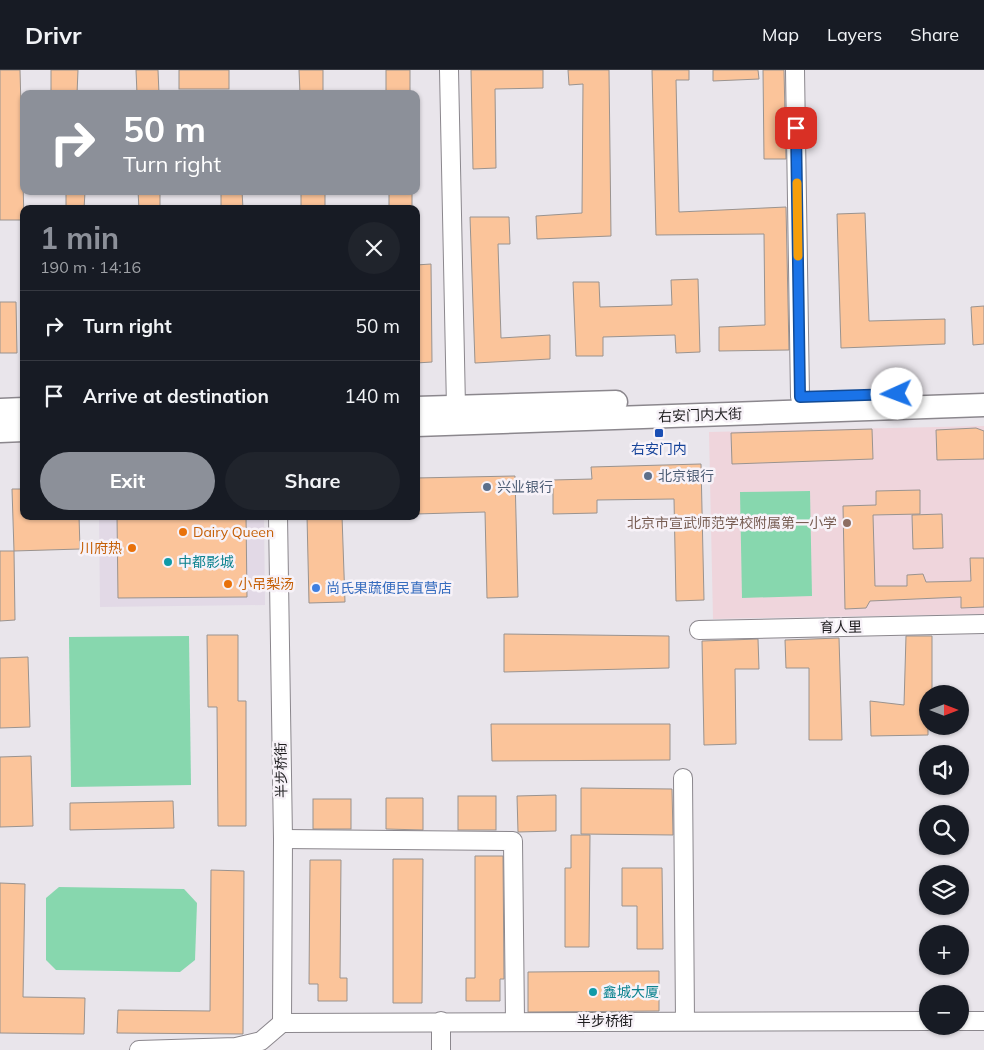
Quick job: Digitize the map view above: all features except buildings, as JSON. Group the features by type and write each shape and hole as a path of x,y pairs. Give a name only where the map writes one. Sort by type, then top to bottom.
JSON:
{"main road":[{"name":"右安门内大街","path":"420,408 984,391"},
{"name":"右安门内大街","path":"420,425 984,405"},
{"path":"0,410 20,409"},
{"path":"0,431 20,430"}],"street":[{"path":"449,70 456,407"},
{"path":"795,70 800,397"},
{"name":"半步桥街","path":"278,520 282,1023 441,1021 919,1021"},
{"name":"育人里","path":"699,630 984,624"},
{"path":"683,778 685,1021"},
{"path":"282,839 513,841 515,1021"},
{"path":"441,1021 441,1050"},
{"path":"969,1021 984,1021"},
{"path":"139,1050 236,1047 260,1041 282,1023"}],"shaded area":[{"name":"北京市宣武师范学校附属第一小学","path":"984,426 984,614 713,619 709,432"},
{"path":"99,520 264,520 265,605 100,607"}],"green space":[{"path":"810,491 812,596 742,598 740,492"},
{"path":"189,636 191,785 71,787 69,637"},
{"path":"59,887 184,889 197,903 195,960 180,972 56,970 46,960 46,898"}],"slow traffic":[{"path":"797,183 798,256"}],"place":[{"name":"右安门内","path":"659,433"},
{"name":"北京银行","path":"648,476"},
{"name":"兴业银行","path":"487,487"},
{"name":"北京市宣武师范学校附属第一小学","path":"847,523"},
{"name":"Dairy Queen","path":"183,532"},
{"name":"川府热","path":"132,548"},
{"name":"中都影城","path":"168,562"},
{"name":"小吊梨汤","path":"228,584"},
{"name":"尚氏果蔬便民直营店","path":"316,588"},
{"name":"鑫城大厦","path":"593,992"}],"route":[{"path":"796,128 800,397 897,394"}]}
